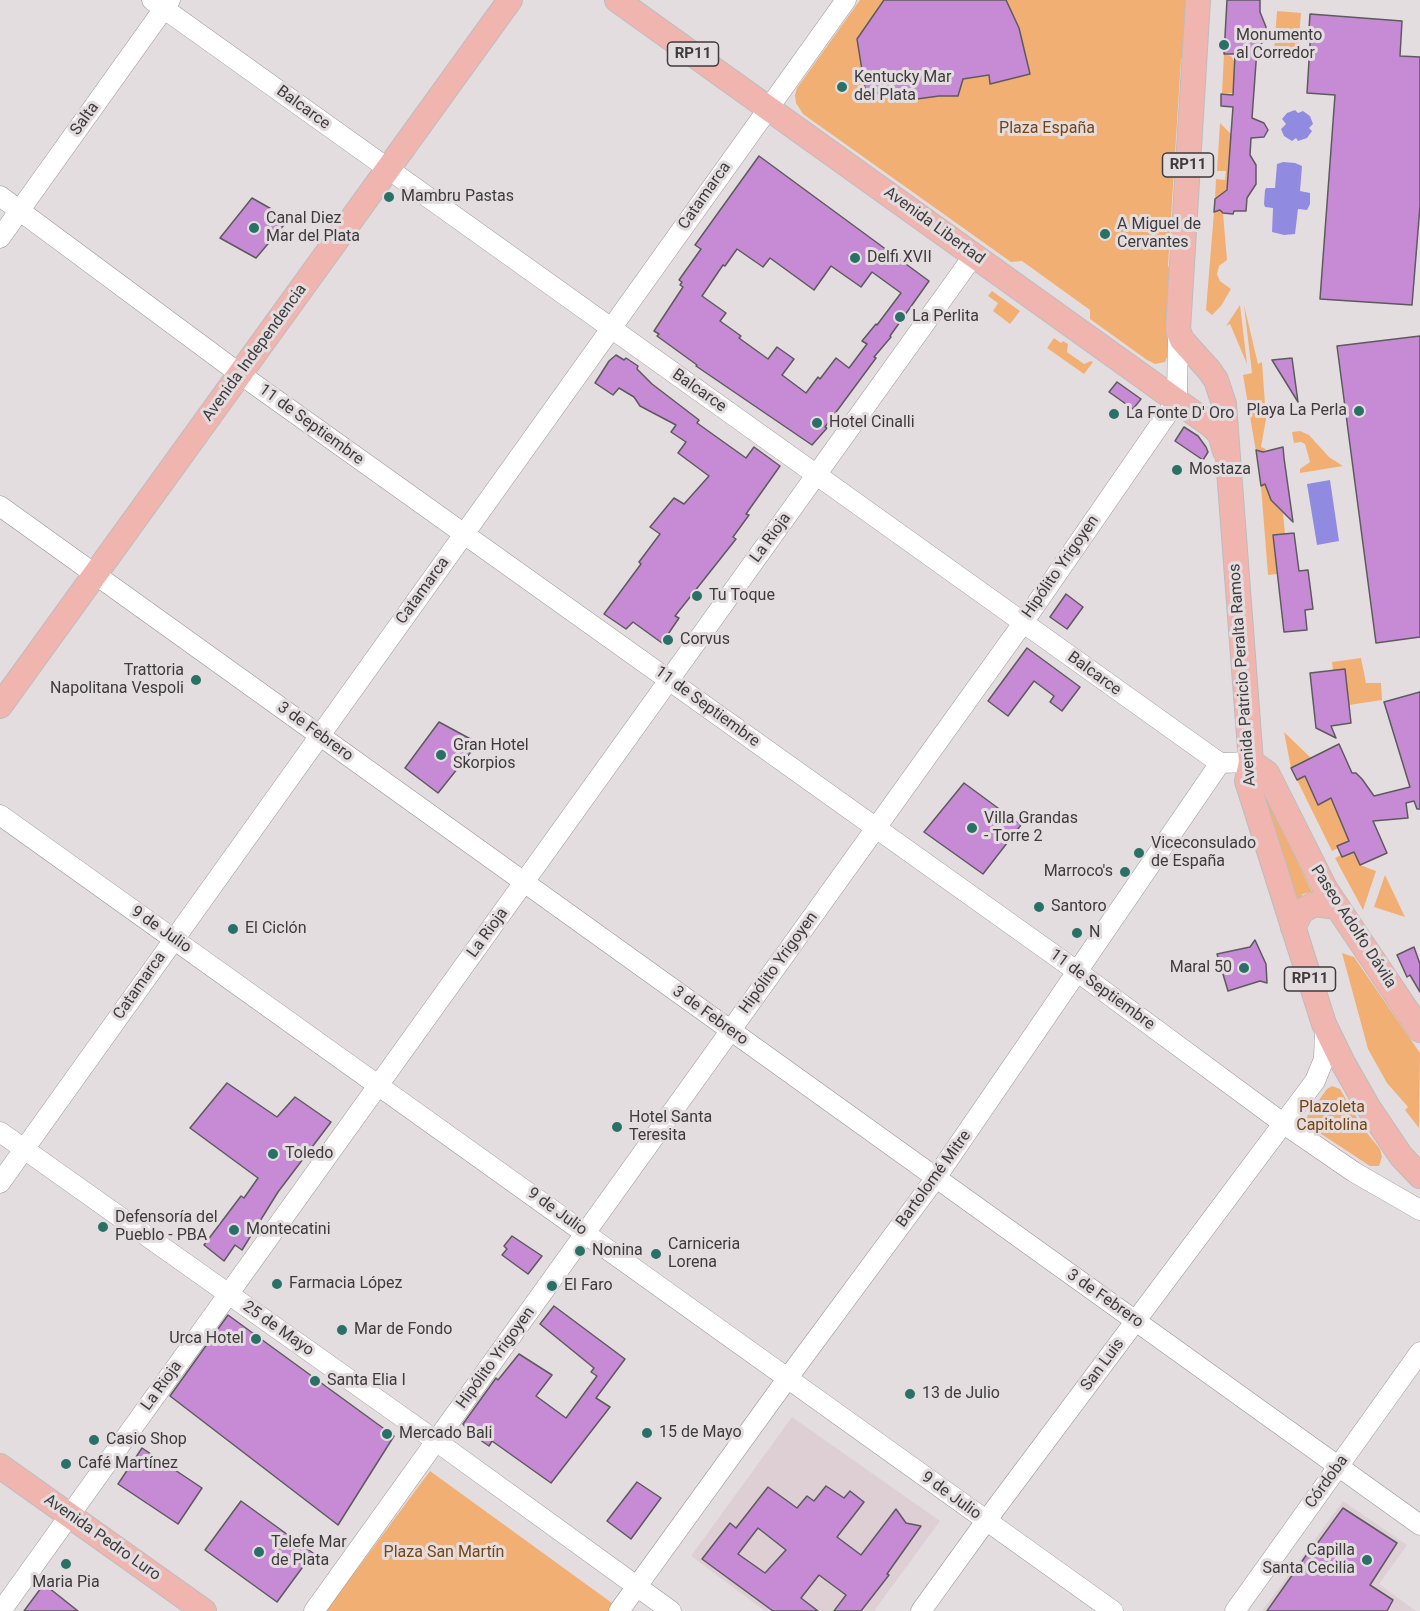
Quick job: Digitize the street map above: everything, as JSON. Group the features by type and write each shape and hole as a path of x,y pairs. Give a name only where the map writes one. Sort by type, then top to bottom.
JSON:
{"main road":[{"name":"Avenida Independencia","path":"0,706 510,0"},
{"name":"Avenida Libertad","path":"617,0 1216,429 1223,440 1228,468"},
{"name":"RP11","path":"1179,330 1198,0"},
{"name":"Avenida Patricio Peralta Ramos","path":"1179,330 1182,340 1209,370 1221,392 1226,420 1251,762 1247,781 1324,1024 1342,1063 1368,1107 1401,1156 1420,1176"},
{"name":"Paseo Adolfo Dávila","path":"1251,762 1267,772 1314,868 1336,907 1420,1030"},
{"path":"1293,928 1301,912 1315,904 1336,907"},
{"name":"Avenida Pedro Luro","path":"0,1466 204,1611"}],"street":[{"name":"Catamarca","path":"0,1183 846,0"},
{"name":"Balcarce","path":"162,3 388,169 1220,763"},
{"name":"Salta","path":"0,238 162,3"},
{"name":"11 de Septiembre","path":"0,196 240,374 1078,972 1284,1124 1354,1172 1420,1210"},
{"name":"La Rioja","path":"1,1611 974,255"},
{"path":"1177,400 1179,330"},
{"name":"Hipólito Yrigoyen","path":"314,1611 1023,623 1177,400"},
{"name":"3 de Febrero","path":"0,506 1420,1525"},
{"path":"1220,763 1251,762"},
{"name":"Bartolomé Mitre","path":"619,1611 787,1378 935,1179 1220,763"},
{"name":"9 de Julio","path":"0,815 1113,1611"},
{"name":"San Luis","path":"921,1611 1315,1081 1321,1070 1325,1045 1324,1024"},
{"name":"25 de Mayo","path":"0,1132 436,1441 671,1611"},
{"name":"Córdoba","path":"1235,1611 1420,1352"}],"shaded area":[{"path":"1295,110 1298,113 1303,111 1310,116 1313,124 1309,128 1312,131 1307,138 1298,141 1296,138 1292,141 1284,136 1281,129 1286,124 1282,119 1287,113"},
{"path":"1283,162 1302,166 1300,191 1310,193 1310,204 1307,210 1298,209 1295,234 1284,235 1272,232 1273,208 1265,207 1264,204 1265,190 1275,188 1277,164"},
{"path":"1330,480 1339,541 1317,545 1307,484"},
{"path":"792,1417 940,1521 874,1611 765,1611 691,1556"},
{"path":"1343,1501 1407,1545 1379,1584 1416,1611 1262,1611"}],"green space":[{"name":"Plaza España","path":"860,0 1190,0 1187,55 1181,59 1168,266 1172,270 1168,355 1165,362 1155,364 1147,360 1090,319 1090,310 1022,261 1011,262 803,114 796,103 797,88"},
{"path":"1277,11 1301,13 1298,53 1274,51"},
{"path":"1224,54 1231,56 1235,62 1233,93 1222,93"},
{"path":"1220,123 1231,134 1227,190 1215,199 1216,179 1225,180 1226,171 1217,171"},
{"path":"1220,210 1223,213 1227,260 1219,266 1217,274 1220,281 1231,289 1221,306 1212,315 1206,310 1214,212"},
{"path":"992,291 1020,311 1010,324 993,311 998,303 988,296"},
{"path":"1240,305 1247,364 1230,324 1226,326"},
{"path":"1244,305 1258,364 1262,362 1266,419 1261,447 1266,449 1263,452 1256,450 1243,375 1252,373"},
{"path":"1054,338 1061,343 1063,341 1068,344 1067,352 1084,364 1093,362 1084,374 1047,348"},
{"path":"1300,431 1309,435 1329,457 1343,466 1300,473 1300,469 1310,462 1305,444 1294,443 1292,432"},
{"path":"1265,484 1271,500 1283,513 1285,534 1273,535 1277,574 1268,575 1261,486"},
{"path":"1361,658 1366,683 1381,683 1382,700 1349,705 1345,669 1333,671 1332,662"},
{"path":"1284,732 1311,758 1291,768"},
{"path":"1305,776 1318,804 1331,798 1349,841 1332,851 1297,780"},
{"path":"1257,777 1312,892 1303,894 1298,901"},
{"path":"1354,852 1360,865 1376,871 1363,910 1335,858"},
{"path":"1385,875 1405,917 1374,907"},
{"path":"1342,953 1354,957 1420,1053 1419,1128 1405,1110 1408,1107 1387,1083 1368,1049"},
{"name":"Plazoleta Capitolina","path":"1332,1086 1340,1089 1363,1128 1380,1149 1382,1157 1379,1166 1370,1166 1306,1124 1306,1118 1327,1089"},
{"name":"Plaza San Martín","path":"430,1471 623,1611 326,1611"}],"building":[{"path":"884,0 1006,0 1019,28 1030,74 990,84 989,75 963,79 958,96 939,96 895,102 898,90 866,95 857,39"},
{"path":"1227,0 1260,0 1260,12 1266,27 1265,39 1257,49 1252,118 1264,123 1268,130 1264,137 1251,138 1250,155 1256,165 1256,184 1247,198 1246,211 1234,211 1233,214 1223,213 1220,210 1214,212 1215,199 1227,190 1233,107 1221,106 1221,94 1233,95 1235,54 1224,54"},
{"path":"1310,14 1402,21 1400,56 1420,57 1420,206 1412,305 1320,299 1335,95 1307,93"},
{"path":"759,156 929,281 825,427 827,428 812,445 696,366 657,336 659,334 654,331 683,287 679,280 701,249 695,245","holes":["737,249 763,267 770,258 814,290 831,266 861,287 872,272 901,293 862,341 867,344 849,368 836,358 806,393 782,375 794,359 777,347 768,359 720,321 726,313 702,296"]},
{"name":"Canal Diez Mar del Plata","path":"252,198 289,219 256,258 220,238"},
{"path":"1420,336 1420,637 1376,643 1337,346"},
{"path":"616,355 638,366 637,369 652,384 699,420 697,423 746,458 754,447 780,466 746,514 749,515 733,537 736,539 675,616 679,618 662,643 633,622 626,629 604,614 660,534 650,527 674,498 684,504 709,476 678,453 686,442 671,432 676,425 640,406 634,397 619,388 613,395 595,383 609,361"},
{"path":"1292,358 1298,402 1272,360"},
{"path":"1117,382 1141,399 1133,409 1109,392"},
{"path":"1184,427 1198,436 1206,447 1208,452 1203,460 1175,441"},
{"path":"1283,447 1293,522 1271,500 1265,484 1261,486 1256,450 1263,452"},
{"path":"1294,533 1299,571 1308,570 1313,609 1305,610 1307,630 1284,632 1273,535"},
{"path":"1066,594 1083,607 1067,629 1050,617"},
{"path":"1027,648 1080,687 1062,711 1050,702 1054,696 1034,681 1008,716 988,701"},
{"path":"1345,669 1351,723 1331,726 1336,738 1316,728 1310,673"},
{"path":"1420,692 1420,809 1417,809 1414,801 1406,803 1408,818 1373,821 1387,853 1360,865 1354,852 1342,857 1337,846 1349,841 1331,798 1318,805 1305,776 1297,780 1291,768 1339,744 1352,773 1356,773 1362,779 1374,796 1410,787 1384,702"},
{"name":"Gran Hotel Skorpios","path":"439,722 478,743 438,793 405,768"},
{"name":"Villa Grandas - Torre 2","path":"964,783 1021,825 983,874 924,832"},
{"name":"Maral 50","path":"1255,940 1266,964 1267,983 1260,981 1228,991 1217,954 1250,947"},
{"path":"1414,947 1420,964 1420,992 1410,975 1407,977 1397,955"},
{"path":"227,1083 277,1117 295,1097 331,1122 278,1192 242,1250 235,1245 224,1261 204,1245 241,1196 244,1198 258,1178 190,1128"},
{"path":"512,1236 542,1256 528,1274 502,1255 507,1249 504,1246"},
{"path":"554,1306 625,1359 596,1398 610,1407 551,1483 492,1441 489,1446 470,1433 463,1424 496,1378 498,1380 519,1354 552,1375 536,1396 566,1418 597,1376 591,1372 594,1368 540,1324"},
{"path":"228,1315 394,1436 338,1525 170,1396"},
{"path":"142,1448 202,1488 178,1524 118,1484"},
{"path":"637,1482 661,1498 631,1539 607,1521"},
{"path":"826,1486 844,1498 850,1491 864,1502 837,1537 861,1555 896,1509 906,1523 921,1526 887,1574 889,1575 861,1611 834,1611 846,1595 819,1575 801,1598 818,1611 773,1611 702,1559 730,1523 736,1528 768,1487 797,1508 807,1496 814,1501","holes":["758,1528 786,1550 765,1573 738,1554"]},
{"name":"Telefe Mar de Plata","path":"241,1501 313,1553 277,1602 205,1550"},
{"path":"1343,1508 1397,1543 1370,1585 1393,1600 1387,1611 1267,1611 1312,1547 1314,1548"},
{"path":"44,1584 78,1611 24,1611"}],"place":[{"name":"Monumento al Corredor","path":"1224,45"},
{"name":"Kentucky Mar del Plata","path":"842,87"},
{"name":"Mambru Pastas","path":"389,197"},
{"name":"Canal Diez Mar del Plata","path":"254,228"},
{"name":"A Miguel de Cervantes","path":"1105,234"},
{"name":"Delfi XVII","path":"855,258"},
{"name":"La Perlita","path":"900,317"},
{"name":"Playa La Perla","path":"1359,411"},
{"name":"La Fonte D' Oro","path":"1114,414"},
{"name":"Hotel Cinalli","path":"817,423"},
{"name":"Mostaza","path":"1177,470"},
{"name":"Tu Toque","path":"697,596"},
{"name":"Corvus","path":"668,640"},
{"name":"Trattoria Napolitana Vespoli","path":"196,680"},
{"name":"Gran Hotel Skorpios","path":"441,755"},
{"name":"Villa Grandas - Torre 2","path":"972,828"},
{"name":"Viceconsulado de España","path":"1139,853"},
{"name":"Marroco's","path":"1125,872"},
{"name":"Santoro","path":"1039,907"},
{"name":"El Ciclón","path":"233,929"},
{"name":"N","path":"1077,933"},
{"name":"Maral 50","path":"1244,968"},
{"name":"Hotel Santa Teresita","path":"617,1127"},
{"name":"Toledo","path":"273,1154"},
{"name":"Defensoría del Pueblo - PBA","path":"103,1227"},
{"name":"Montecatini","path":"234,1230"},
{"name":"Nonina","path":"580,1251"},
{"name":"Carniceria Lorena","path":"656,1254"},
{"name":"Farmacia López","path":"277,1284"},
{"name":"El Faro","path":"552,1286"},
{"name":"Mar de Fondo","path":"342,1330"},
{"name":"Urca Hotel","path":"256,1339"},
{"name":"Santa Elia I","path":"315,1381"},
{"name":"13 de Julio","path":"910,1394"},
{"name":"15 de Mayo","path":"647,1433"},
{"name":"Mercado Bali","path":"387,1434"},
{"name":"Casio Shop","path":"94,1440"},
{"name":"Café Martínez","path":"66,1464"},
{"name":"Telefe Mar de Plata","path":"259,1552"},
{"name":"Capilla Santa Cecilia","path":"1367,1560"},
{"name":"Maria Pia","path":"66,1564"}]}
